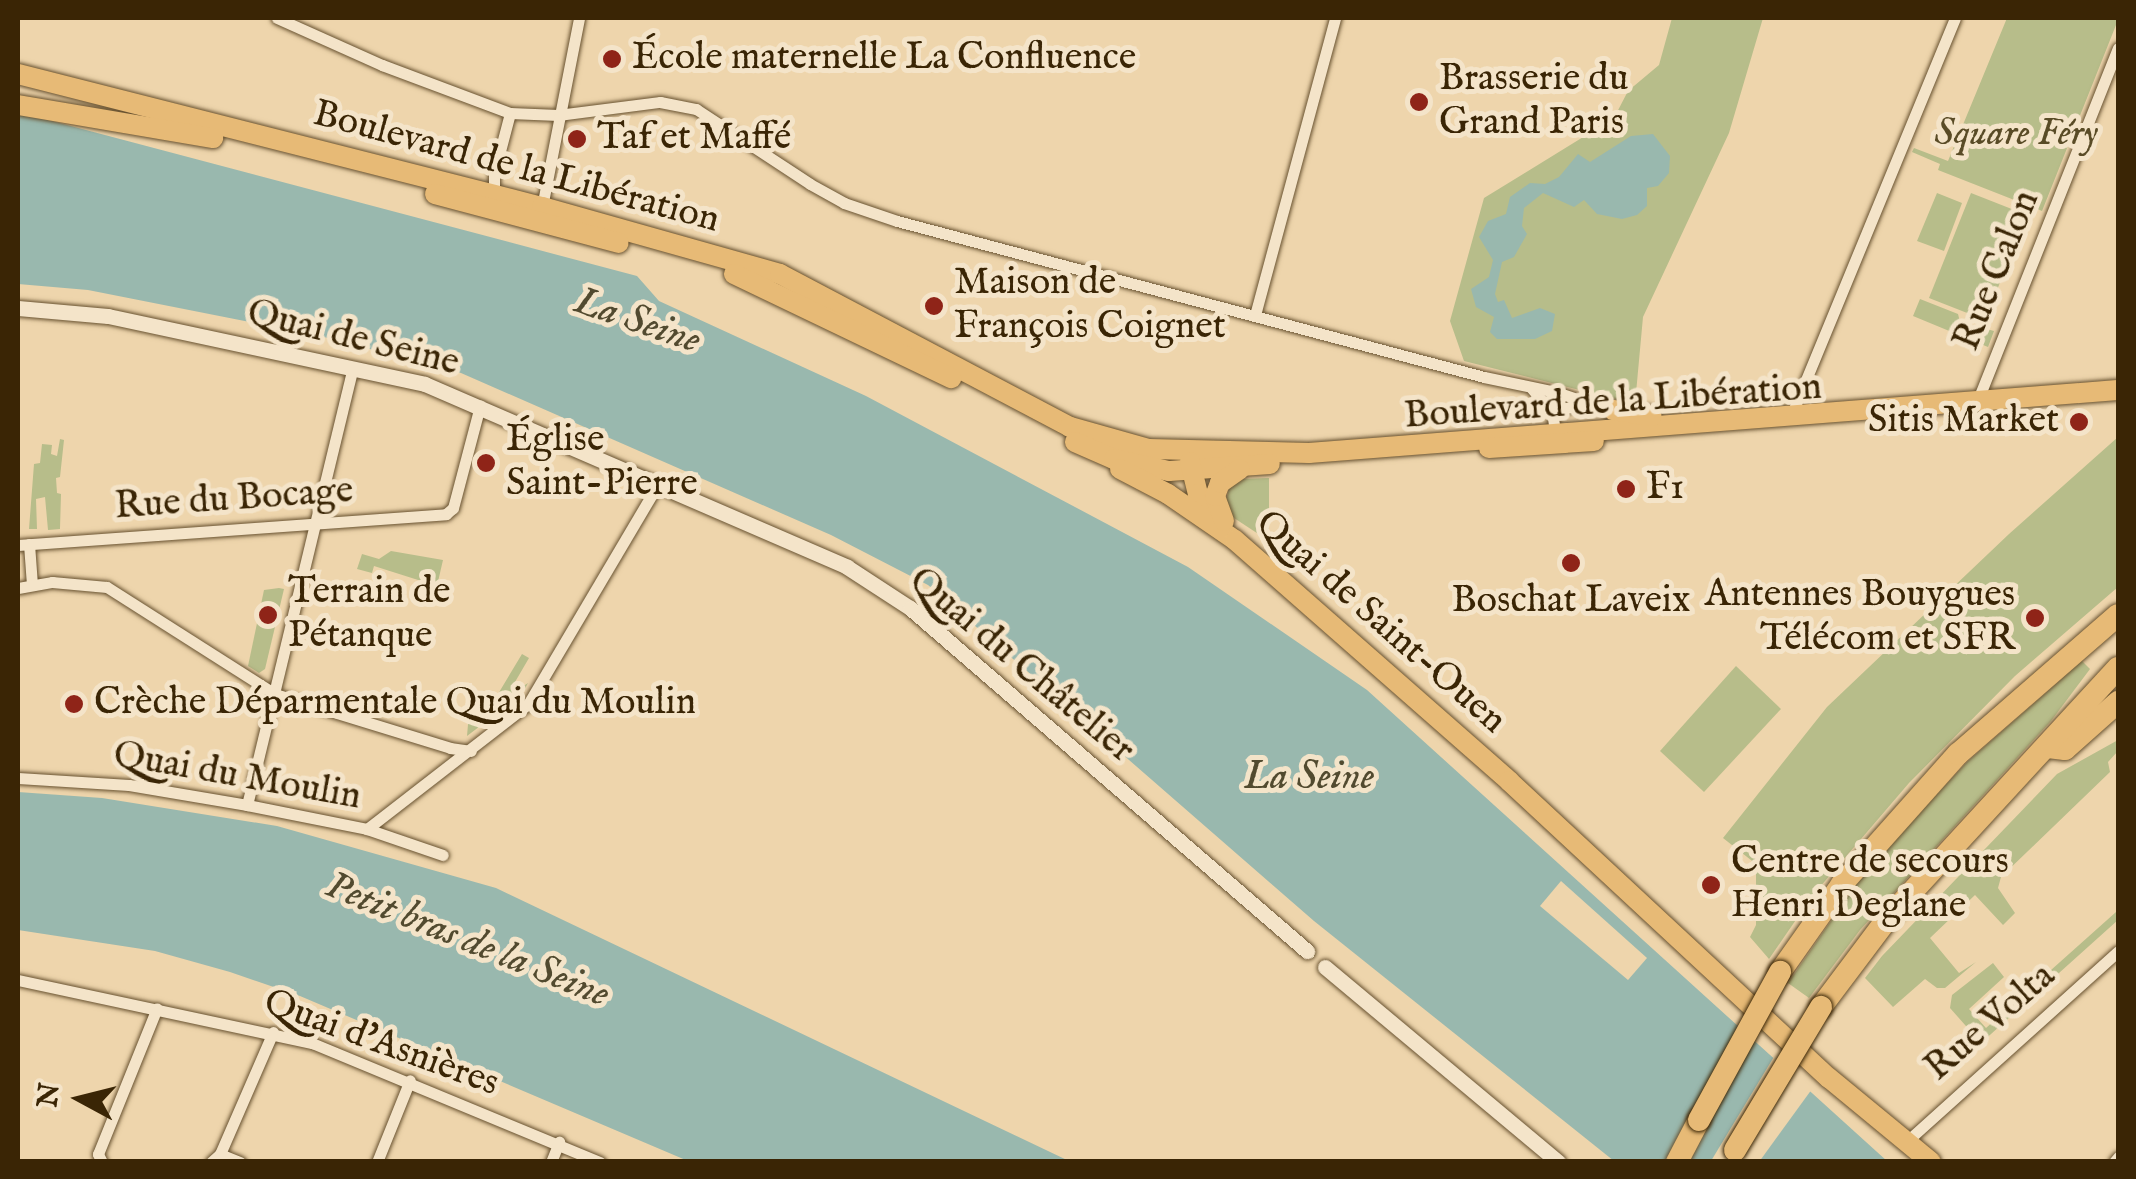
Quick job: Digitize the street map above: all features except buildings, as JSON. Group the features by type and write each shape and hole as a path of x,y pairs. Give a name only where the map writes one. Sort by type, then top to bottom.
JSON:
{"highway":[{"path":"1678,1162 1780,972 1860,862 1958,754 2118,615"},
{"path":"1728,1162 1821,1007 1887,919 2118,668"},
{"path":"2048,746 2065,749 2118,702"}],"main road":[{"name":"Boulevard de la Libération","path":"18,74 79,90 142,116 264,151 490,194"},
{"path":"79,90 111,110 142,116"},
{"path":"18,105 87,118 142,116"},
{"path":"87,118 111,110"},
{"name":"Boulevard de la Libération","path":"142,116 490,194 536,213 780,274 978,378"},
{"name":"Quai de Saint-Ouen","path":"536,213 771,288 1114,458 1118,468 1168,494 1235,540 1509,782 1829,1078 1931,1162"},
{"name":"Quai de Saint-Ouen","path":"978,378 1091,436 1180,461 1309,452"},
{"name":"Boulevard de la Libération","path":"1114,458 1244,467 1499,448 1555,433 1636,426 2113,395"},
{"name":"Boulevard de la Libération","path":"1309,452 2113,395"},
{"path":"1613,410 1678,418 1781,418"},
{"path":"1168,494 1180,461"},
{"path":"1180,461 1207,509 1235,540"},
{"path":"1235,540 1216,507 1215,496 1220,483 1244,467"}],"street":[{"path":"278,18 382,65 510,112 558,115 660,102 696,109 751,148 844,202 896,221 1613,410 1636,426"},
{"path":"536,213 579,18"},
{"path":"1255,315 1335,18"},
{"path":"1781,418 1955,18"},
{"name":"Rue Calon","path":"1977,404 2118,48"},
{"path":"490,194 510,112"},
{"name":"Quai de Seine","path":"18,308 108,316 426,384 658,484"},
{"path":"248,805 353,368"},
{"path":"1532,389 1555,433 1584,402"},
{"name":"Rue du Bocage","path":"23,545 446,514 453,508 480,406"},
{"path":"366,829 528,704 658,484"},
{"name":"Quai du Châtelier","path":"658,484 742,525 847,568 910,608 1307,951"},
{"path":"23,545 32,585"},
{"path":"18,588 71,582 108,587 275,694 471,751"},
{"name":"Quai du Moulin","path":"18,778 128,784 248,805 366,829 444,855"},
{"name":"Rue Volta","path":"1906,1142 2118,951"},
{"path":"1325,967 1558,1162"},
{"name":"Quai d'Asnières","path":"18,980 273,1032 410,1080 600,1162"},
{"path":"102,1162 98,1154 157,1008"},
{"path":"240,1162 216,1158 273,1032"},
{"path":"377,1162 410,1080"},
{"path":"551,1162 559,1142"}],"green space":[{"path":"1672,18 1763,18 1729,133 1643,317 1635,404 1464,361 1450,321 1484,198 1614,118 1628,91 1659,65"},
{"name":"Square Féry","path":"2007,18 2118,20 2042,211 1938,170 1940,164 1912,152 1914,148 1948,161"},
{"path":"1937,193 1962,203 1944,251 1917,241"},
{"path":"1971,193 2027,215 1985,320 1929,298"},
{"path":"1920,299 1958,314 1960,322 1994,331 1988,347 1913,316"},
{"path":"2118,437 2118,587 2015,676 1909,783 1813,895 1769,959 1750,937 1756,925 1756,864 1723,838 1827,707 2009,534"},
{"path":"60,439 64,440 60,477 56,478 57,493 61,494 60,529 48,530 45,497 36,499 37,529 29,529 34,464 40,463 42,444 52,445 51,454 57,456"},
{"path":"1269,478 1269,541 1231,516 1226,501 1229,489 1241,479"},
{"path":"391,551 443,560 437,586 374,566 372,573 357,569 362,554 379,559"},
{"path":"284,589 265,669 259,673 248,666 264,590"},
{"path":"522,654 529,658 515,682 522,687 528,683 522,694 467,736 469,713 483,719"},
{"path":"2082,661 2090,669 2051,721 1860,930 1809,998 1788,983 1860,879 1892,842 1967,762"},
{"path":"1736,666 1781,709 1704,792 1660,751"},
{"path":"2118,740 2118,751 2108,762 2110,772 2001,877 1998,888 2015,913 2003,925 1975,895 1930,938 1959,973 1976,962 1945,988 1937,988 1925,979 1893,1007 1865,978 1882,956 2057,774"},
{"path":"2116,912 2118,920 1981,1043 1950,1008 1952,995 1993,963 2004,977 1969,1009 1986,1028"}],"water":[{"name":"La Seine","path":"18,112 637,276 659,301 866,396 1188,567 1367,690 1887,1161 1614,1161 1314,921 928,585 831,535 461,373 320,336 88,290 18,284"},
{"path":"1653,134 1670,156 1669,173 1658,186 1647,188 1647,206 1637,215 1622,219 1597,214 1584,200 1574,207 1543,193 1524,208 1522,226 1527,234 1514,257 1502,262 1495,294 1498,302 1504,300 1512,318 1540,308 1555,314 1552,331 1535,339 1497,339 1490,332 1494,317 1476,307 1471,289 1489,277 1493,260 1479,237 1488,221 1506,214 1510,197 1530,183 1545,184 1559,177 1578,154 1590,162 1631,136"},
{"name":"Petit bras de la Seine","path":"18,792 102,798 277,826 496,888 1069,1161 688,1161 300,996 155,951 18,930"}],"pier":[{"path":"1561,881 1647,958 1628,980 1540,906"},
{"path":"1775,1055 1812,1089 1759,1162 1711,1161"}],"place":[{"name":"École maternelle La Confluence","path":"612,59"},
{"name":"Brasserie du Grand Paris","path":"1419,102"},
{"name":"Taf et Maffé","path":"577,139"},
{"name":"Maison de François Coignet","path":"934,306"},
{"name":"Sitis Market","path":"2079,422"},
{"name":"Église Saint-Pierre","path":"486,463"},
{"name":"F1","path":"1626,489"},
{"name":"Boschat Laveix","path":"1571,563"},
{"name":"Terrain de Pétanque","path":"268,615"},
{"name":"Antennes Bouygues Télécom et SFR","path":"2035,618"},
{"name":"Crèche Déparmentale Quai du Moulin","path":"74,704"},
{"name":"Centre de secours Henri Deglane","path":"1711,885"}]}
